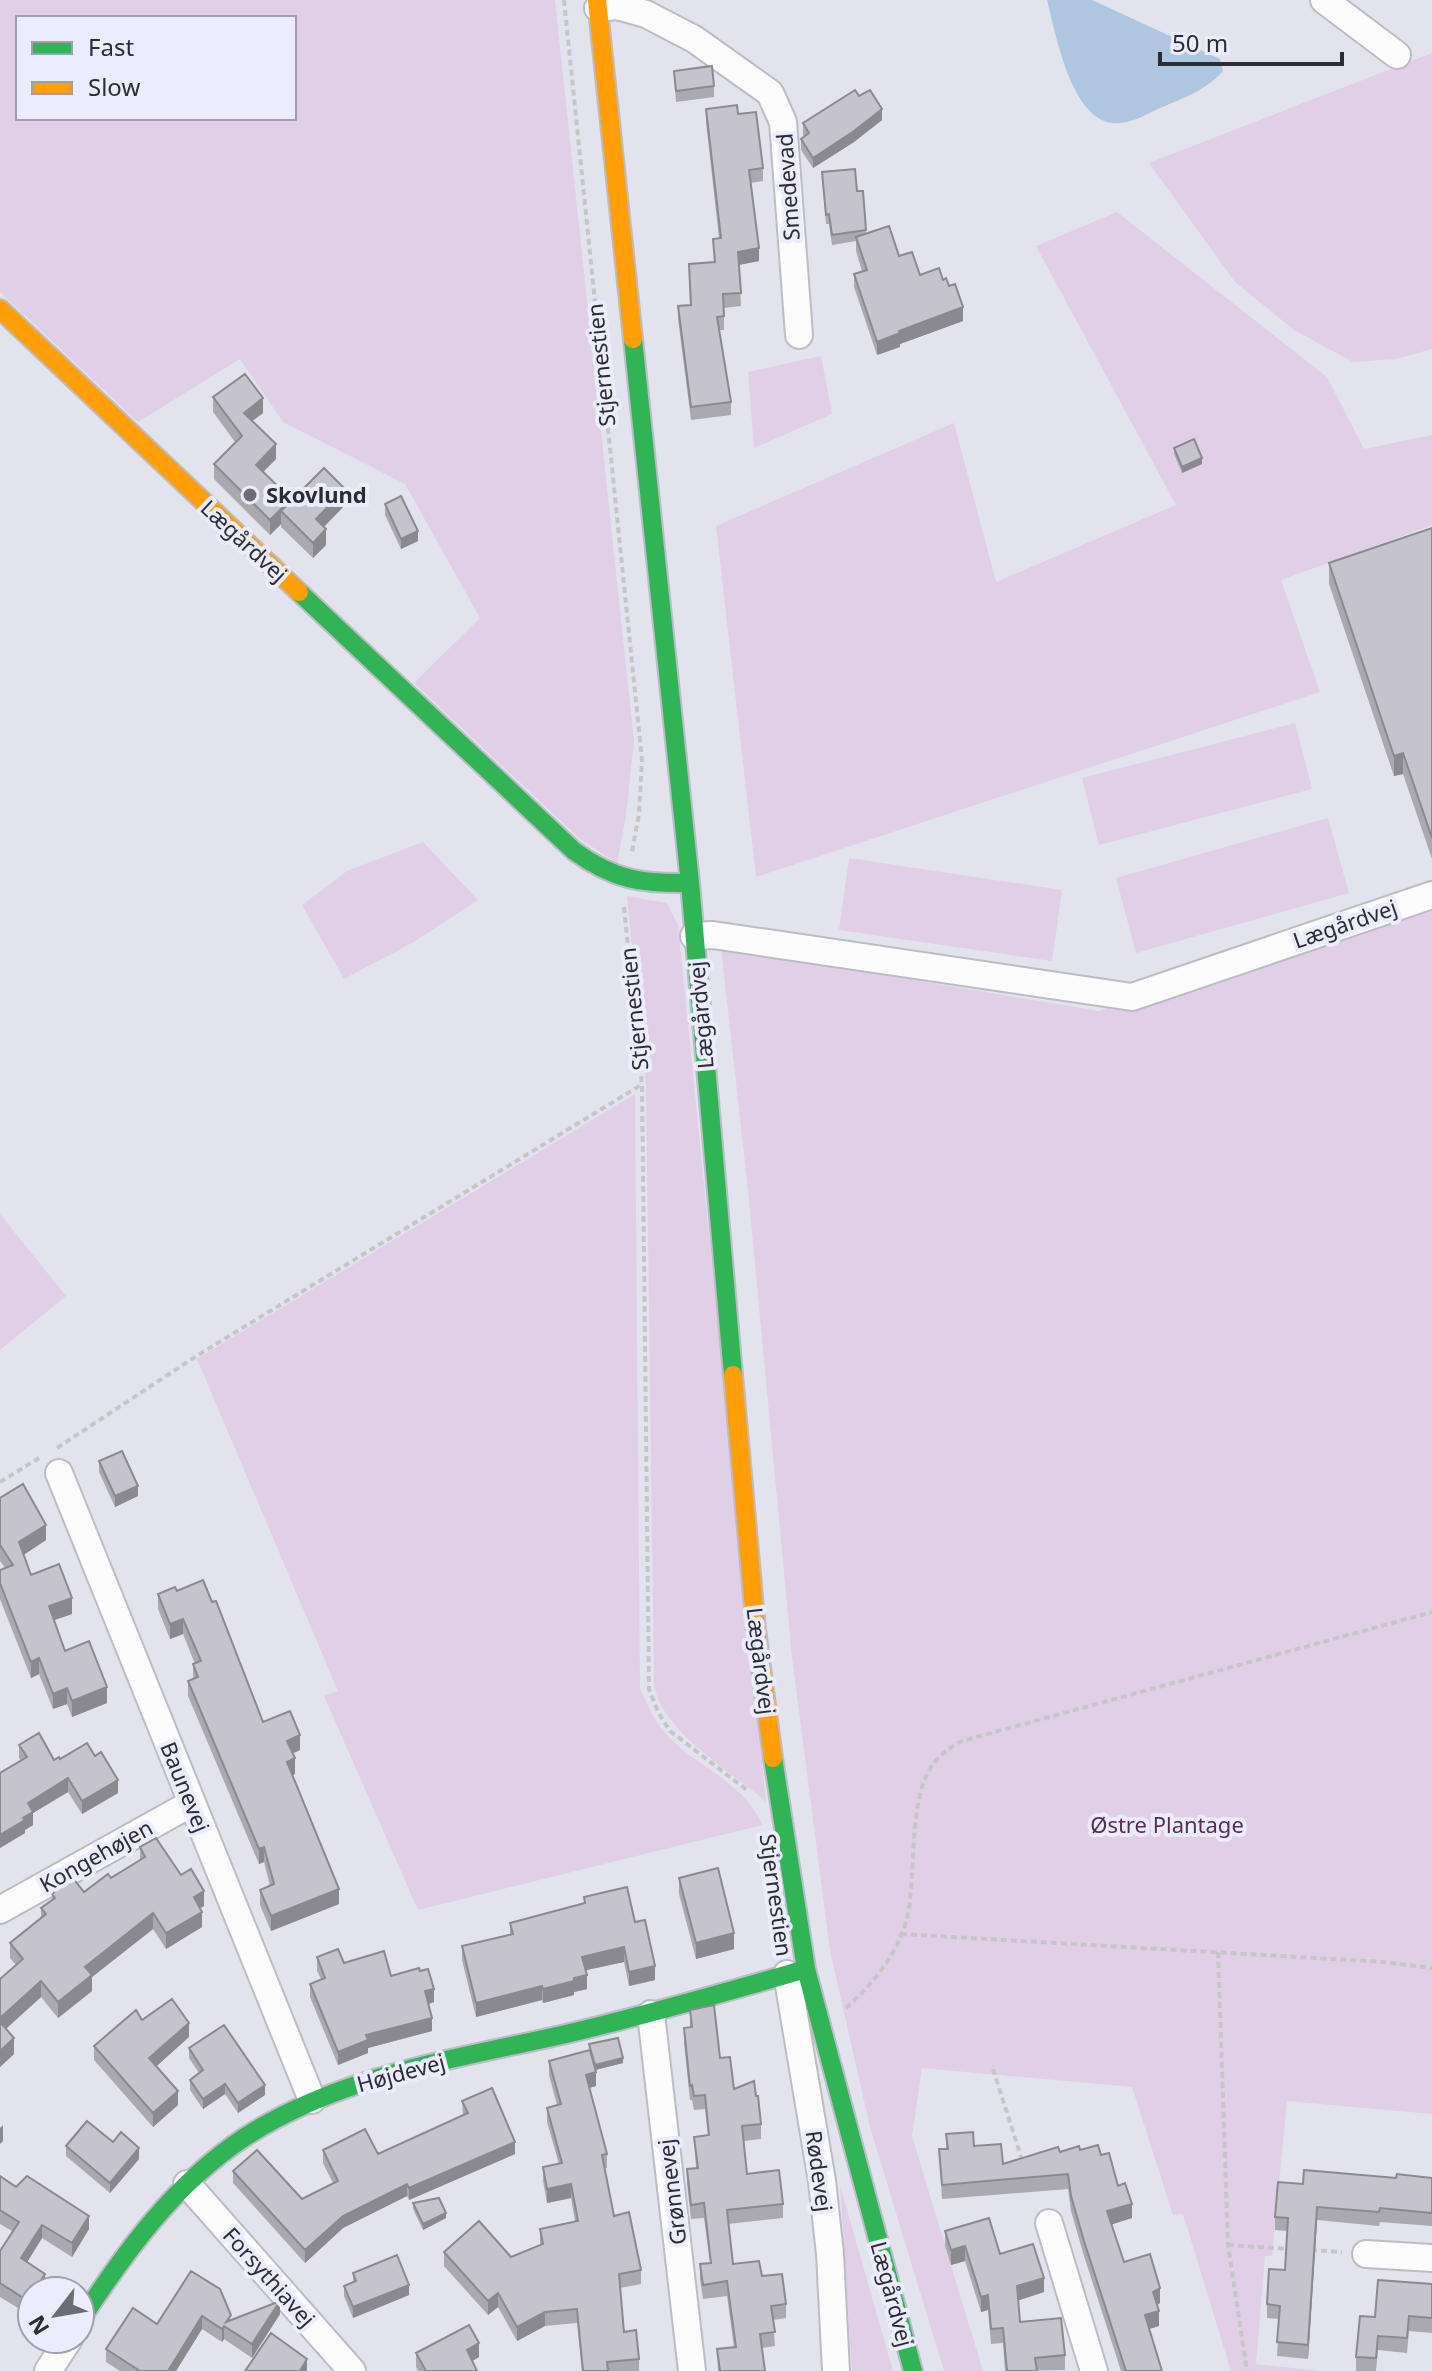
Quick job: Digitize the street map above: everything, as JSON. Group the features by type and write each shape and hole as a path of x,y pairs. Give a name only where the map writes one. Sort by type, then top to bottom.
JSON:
{"street":[{"path":"1324,0 1397,55"},
{"name":"Lægårdvej","path":"598,4 690,883 756,1630 783,1830 796,1971 913,2371"},
{"name":"Smedevad","path":"598,4 646,14 694,39 770,93 783,122 799,335"},
{"name":"Lægårdvej","path":"0,309 557,837 606,874 644,884 690,883"},
{"name":"Lægårdvej","path":"694,936 713,935 1132,997 1432,895"},
{"name":"Baunevej","path":"59,1473 312,2100"},
{"name":"Kongehøjen","path":"0,1910 192,1803"},
{"name":"Højdevej","path":"96,2297 124,2254 187,2184 244,2138 312,2100 370,2079 651,2014 796,1971"},
{"name":"Rødevej","path":"796,1971 830,2254 836,2371"},
{"name":"Grønnevej","path":"651,2014 692,2371"},
{"name":"Forsythiavej","path":"187,2184 352,2371"},
{"path":"1049,2223 1094,2371"},
{"path":"1366,2254 1432,2258"}],"path":[{"name":"Stjernestien","path":"564,0 642,760 639,814 623,894 642,1085 649,1689 670,1731 744,1786 751,1795"},
{"path":"0,1482 211,1347 642,1085"},
{"path":"838,1998 841,2012 876,1980 901,1934 907,1918 920,1792 932,1765 946,1750 962,1741 1432,1612"},
{"path":"901,1934 1384,1962 1432,1968"},
{"path":"1218,1952 1228,2245 1247,2371"},
{"path":"993,2069 1025,2169"},
{"path":"1228,2245 1366,2254"}],"green space":[{"path":"0,0 555,0 634,741 626,816 617,863 580,839 414,683 480,618 405,484 283,422 240,359 138,422 0,292"},
{"path":"1432,53 1432,349 1396,359 1353,362 1294,330 1235,282 1149,163"},
{"path":"1117,212 1327,377 1364,449 1432,435 1432,525 1281,580 1320,692 756,877 716,526 954,423 996,582 1176,505 1036,246"},
{"path":"821,356 832,414 754,448 748,372"},
{"path":"1295,723 1312,789 1099,845 1082,778"},
{"path":"1328,818 1349,893 1136,953 1116,878"},
{"path":"423,842 478,900 412,943 344,979 302,905 347,871"},
{"path":"849,858 1062,890 1052,961 839,930"},
{"path":"627,896 667,903 678,925 766,1802 684,1735 660,1703 654,1685 646,1086"},
{"name":"Østre Plantage","path":"1432,902 1432,2114 1287,2101 1272,2256 1265,2256 1256,2364 1322,2371 1231,2371 1183,2214 1173,2215 1132,2087 922,2068 912,2136 983,2371 944,2371 870,2127 830,1951 792,1657 748,1190 721,948 1099,1011"},
{"path":"635,1094 640,1688 664,1732 744,1797 762,1825 418,1910 324,1696 338,1691 197,1359"},
{"path":"0,1214 66,1296 0,1350"},
{"path":"840,2185 893,2371 852,2371"}],"water":[{"path":"1047,0 1092,0 1220,59 1223,71 1194,93 1140,117 1120,123 1103,121 1090,111 1069,76"}],"building":[{"path":"712,66 714,86 676,91 674,71"},
{"path":"855,90 859,96 870,90 882,109 813,158 801,139 809,133 803,123"},
{"path":"737,105 738,114 756,112 763,168 749,170 759,248 738,252 741,293 723,294 724,316 717,317 731,402 691,407 678,306 691,305 689,264 715,262 713,239 721,238 706,109"},
{"path":"855,169 857,191 863,191 866,230 832,235 829,214 826,215 822,172"},
{"path":"889,226 899,256 912,252 920,275 939,268 949,286 955,284 963,307 877,342 854,274 867,270 856,237"},
{"path":"245,374 263,398 244,413 276,444 256,465 291,499 270,520 214,464 242,436 213,397"},
{"path":"1194,439 1202,458 1182,467 1174,448"},
{"path":"324,468 345,489 316,519 326,529 313,543 281,511"},
{"path":"401,496 418,531 401,539 385,504"},
{"path":"1432,528 1432,838 1403,753 1394,756 1329,563"},
{"path":"122,1451 138,1486 115,1496 99,1461"},
{"path":"23,1484 46,1525 19,1542 31,1575 59,1564 72,1598 49,1606 65,1651 89,1641 107,1687 72,1701 67,1688 53,1694 39,1658 31,1662 0,1583 0,1570 13,1565 0,1545 0,1498"},
{"path":"203,1580 212,1602 216,1601 263,1722 290,1711 300,1735 287,1741 295,1758 287,1762 339,1889 271,1916 260,1890 274,1884 264,1847 259,1849 188,1681 198,1677 193,1664 201,1661 183,1619 170,1624 158,1594 175,1587 177,1591"},
{"path":"39,1733 54,1760 87,1743 95,1756 101,1752 118,1780 82,1801 68,1778 28,1803 33,1812 0,1835 0,1773 27,1757 19,1745"},
{"path":"156,1838 181,1875 191,1869 204,1891 194,1897 202,1912 166,1933 153,1913 85,1967 92,1975 58,2002 41,1981 0,2018 0,1979 23,1959 10,1943 46,1914 41,1908 55,1898 52,1894 72,1877 84,1892 108,1874 111,1878 145,1857 140,1847"},
{"path":"718,1868 734,1933 696,1943 679,1878"},
{"path":"627,1887 635,1922 645,1920 655,1966 629,1972 624,1947 582,1957 587,1975 574,1978 574,1981 476,2003 462,1946 513,1934 510,1923 585,1903 584,1897"},
{"path":"338,1949 344,1963 384,1951 391,1976 419,1968 420,1971 428,1969 434,1989 425,1991 432,2018 366,2035 368,2040 338,2052 310,1984 325,1978 317,1957"},
{"path":"172,1999 189,2023 149,2058 178,2091 153,2113 94,2046 136,2010 142,2020"},
{"path":"714,2005 720,2058 730,2057 734,2089 754,2081 758,2096 761,2124 742,2126 747,2174 779,2170 783,2204 727,2210 733,2264 759,2261 762,2276 782,2274 786,2304 771,2306 775,2332 760,2334 765,2371 720,2371 717,2349 736,2347 727,2281 703,2285 700,2264 711,2263 704,2203 691,2205 687,2169 698,2168 694,2137 709,2135 705,2095 694,2096 690,2086 684,2028 692,2027 690,2010"},
{"path":"0,2022 14,2038 0,2051"},
{"path":"224,2025 265,2085 238,2103 225,2084 203,2099 190,2080 203,2070 189,2048"},
{"path":"618,2038 623,2058 595,2065 589,2044"},
{"path":"590,2050 596,2072 586,2075 607,2154 602,2155 614,2216 629,2212 641,2270 619,2274 624,2332 636,2330 639,2359 607,2362 608,2371 583,2371 577,2309 545,2312 517,2327 498,2293 488,2301 444,2252 479,2221 511,2257 543,2244 540,2229 578,2221 571,2184 547,2189 543,2167 562,2163 547,2108 561,2104 549,2061"},
{"path":"492,2088 515,2142 409,2188 407,2184 343,2216 305,2250 233,2171 257,2150 302,2199 338,2181 323,2150 365,2129 378,2154 468,2113 462,2101"},
{"path":"87,2121 113,2142 121,2132 139,2148 110,2183 66,2146"},
{"path":"973,2132 974,2146 1001,2144 1003,2164 1058,2147 1060,2152 1079,2146 1080,2150 1098,2145 1101,2155 1109,2153 1118,2186 1125,2183 1132,2204 1107,2211 1124,2262 1150,2254 1160,2288 1153,2292 1159,2311 1145,2315 1162,2371 1126,2371 1084,2241 1068,2174 942,2185 939,2149 948,2149 946,2134"},
{"path":"1304,2170 1432,2178 1432,2213 1317,2207 1308,2345 1277,2342 1280,2306 1267,2304 1269,2269 1285,2270 1288,2218 1275,2217 1278,2182 1303,2184"},
{"path":"0,2176 16,2187 27,2176 89,2216 72,2243 42,2225 21,2258 45,2274 16,2275 16,2293 0,2283 0,2251 19,2222 0,2210"},
{"path":"439,2198 446,2213 423,2224 413,2203"},
{"path":"989,2218 1000,2254 1033,2244 1044,2278 1017,2286 1020,2322 1061,2318 1065,2355 1035,2358 1037,2371 1007,2371 1003,2328 991,2329 988,2295 981,2297 965,2246 951,2250 945,2231"},
{"path":"397,2255 409,2285 353,2307 344,2286 356,2281 353,2273"},
{"path":"191,2271 220,2289 231,2315 226,2322 280,2301 252,2344 202,2316 168,2371 140,2371 106,2349 133,2308 157,2324"},
{"path":"1378,2280 1432,2284 1432,2318 1409,2316 1407,2338 1378,2336 1376,2358 1356,2357 1360,2316 1375,2317"},
{"path":"469,2325 479,2343 467,2350 477,2371 426,2371 416,2353"},
{"path":"271,2333 307,2359 300,2371 245,2371"}],"traffic: fast":[{"path":"633,339 690,883 733,1375"},
{"path":"299,592 574,851 602,868 629,878 690,883"},
{"path":"773,1758 806,1969 913,2371"},
{"path":"96,2298 153,2220 196,2175 245,2137 320,2098 441,2061 596,2027 806,1969"}],"traffic: slow":[{"path":"597,0 633,339"},
{"path":"0,309 299,592"},
{"path":"733,1375 756,1630 773,1758"}],"place":[{"name":"Skovlund","path":"250,495"}]}
